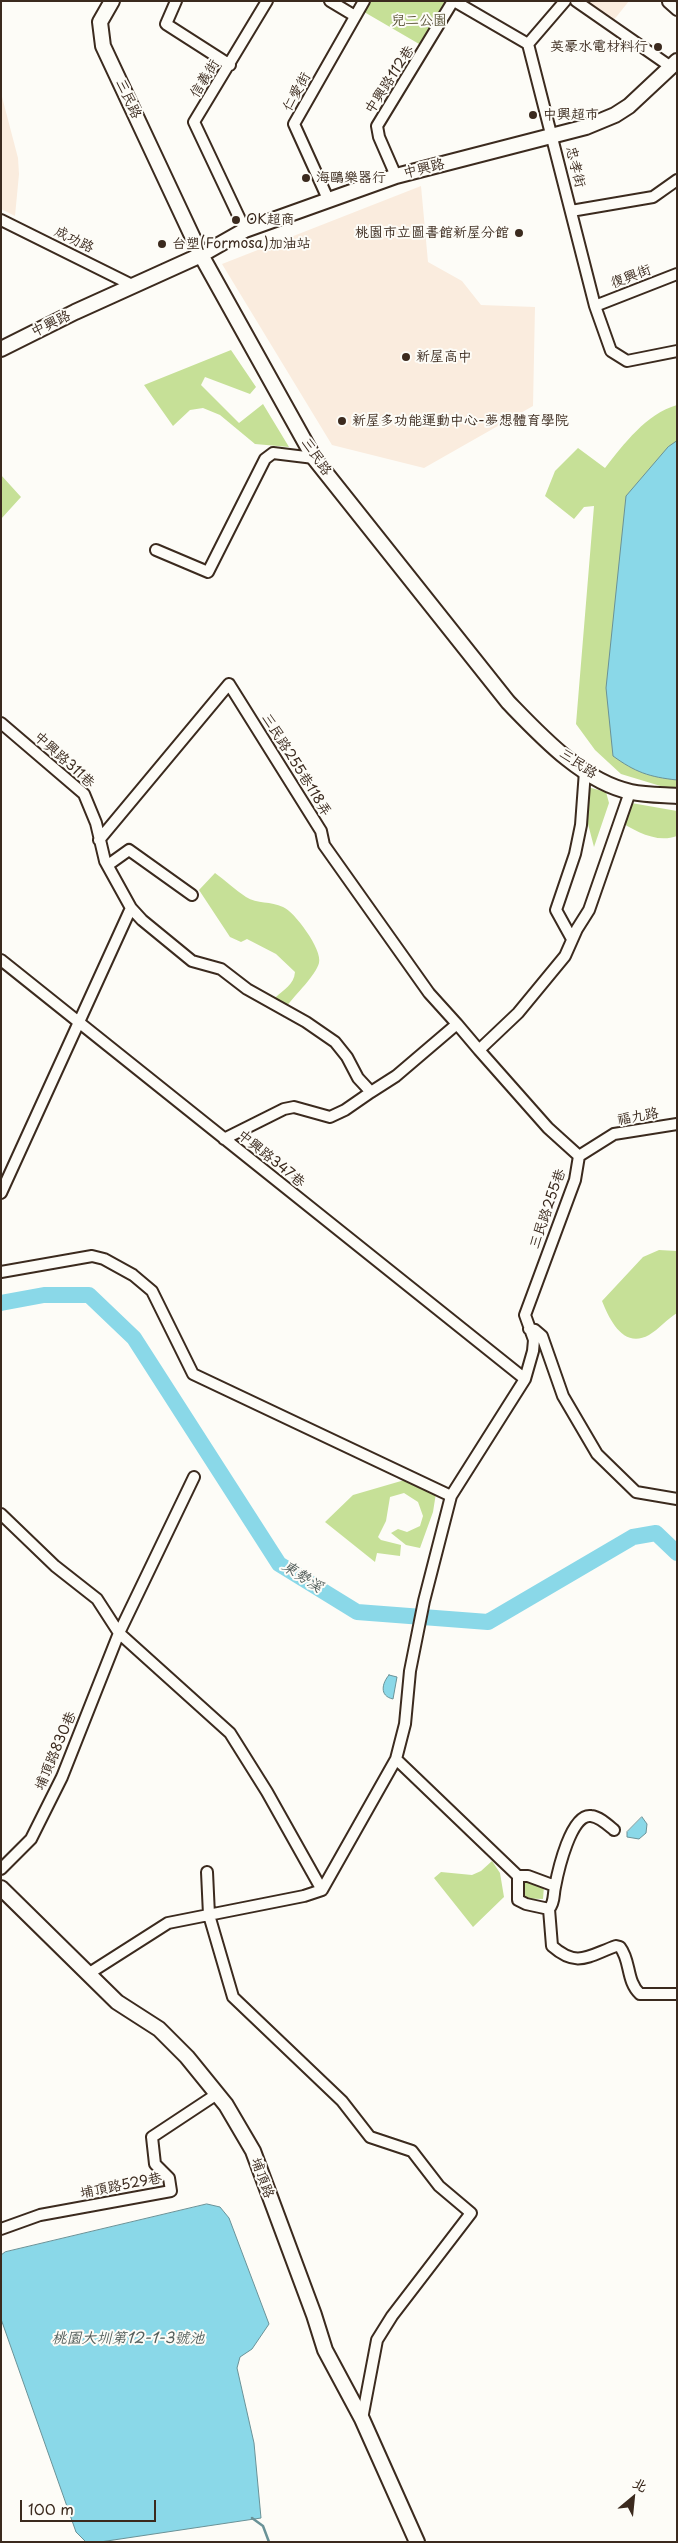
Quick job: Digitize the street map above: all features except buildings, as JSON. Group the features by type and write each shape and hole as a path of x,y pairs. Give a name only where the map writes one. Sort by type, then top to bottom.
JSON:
{"street":[{"name":"三民路","path":"112,1 100,22 103,46 201,256 314,458 508,702 541,737 585,771 630,792 677,796"},
{"path":"176,1 166,24 230,65"},
{"name":"信義街","path":"244,230 194,122 267,1"},
{"path":"330,1 355,16"},
{"name":"仁愛街","path":"328,199 294,124 364,1"},
{"path":"454,1 528,44 565,1"},
{"name":"中興路112巷","path":"396,176 377,126 454,1"},
{"path":"576,1 674,64"},
{"path":"668,2 677,10"},
{"name":"忠孝街","path":"528,44 595,306 611,351 627,361 677,351"},
{"name":"中興路","path":"1,349 75,312 201,256 244,230 396,176 586,127 615,115 646,92 674,64"},
{"path":"572,211 652,197 677,180"},
{"name":"成功路","path":"1,220 134,286"},
{"name":"復興街","path":"595,306 677,274"},
{"path":"156,550 208,572 265,459 273,453 314,458"},
{"name":"三民路255巷118弄","path":"99,840 229,684 321,831 324,845 429,993 457,1024"},
{"name":"中興路311巷","path":"1,723 84,794 96,823 99,840 108,865 131,908 142,920 192,961 221,970 247,989 306,1022 334,1042 347,1057 358,1078 371,1092"},
{"path":"572,939 556,910 575,854 581,825 585,771"},
{"path":"479,1050 518,1014 565,956 572,939 590,910 630,792"},
{"path":"108,865 129,850 192,895"},
{"path":"1,1193 131,908"},
{"name":"中興路347巷","path":"1,960 525,1379"},
{"path":"224,1139 284,1109 294,1108 330,1117 345,1110 396,1076 457,1024"},
{"name":"三民路255巷","path":"322,1890 396,1759 405,1724 410,1671 424,1601 451,1496 525,1379 534,1340 525,1315 574,1180 579,1156 548,1128 457,1024"},
{"name":"福九路","path":"579,1156 614,1134 677,1124"},
{"path":"1,1272 92,1256 104,1259 133,1275 152,1291 192,1374 451,1496"},
{"path":"529,1329 535,1330 542,1336 563,1396 597,1454 636,1492 677,1499"},
{"name":"埔頂路830巷","path":"1,1869 31,1839 62,1777 119,1632 194,1477"},
{"path":"1,1514 55,1566 97,1599 119,1632 230,1733 267,1792 322,1890 304,1896 168,1923 88,1974"},
{"path":"396,1759 518,1876 528,1876 555,1886"},
{"path":"614,1830 592,1816 586,1816 572,1829 555,1886 554,1902 549,1909 552,1946 566,1958 577,1960 616,1946 620,1947 630,1980 634,1989 640,1994 677,1994"},
{"path":"208,1872 209,1915 233,1997 342,2101 370,2137 412,2151 439,2186 471,2213 392,2316 377,2340 362,2419"},
{"path":"518,1876 518,1900 526,1904 549,1909"},
{"name":"埔頂路","path":"1,1888 117,2002 159,2029 187,2057 226,2105 252,2151 314,2315 325,2350 362,2419 417,2542"},
{"name":"埔頂路529巷","path":"1,2228 40,2215 171,2191 169,2178 155,2164 152,2137 217,2094"}],"shaded area":[{"path":"587,1 629,1 613,21"},
{"path":"1,93 18,158 19,174 15,216 1,209"},
{"name":"新屋高中","path":"421,186 428,262 462,281 481,305 535,307 533,406 424,468 332,445 222,264"}],"green space":[{"name":"兒二公園","path":"364,1 453,1 426,48 359,9"},
{"path":"231,350 256,387 250,394 205,377 201,385 239,423 263,404 289,447 255,444 220,415 203,408 190,410 173,426 144,385"},
{"path":"677,405 677,791 621,774 595,750 576,724 594,506 584,507 574,519 545,496 555,471 578,448 605,468 636,431 655,415"},
{"path":"1,475 21,497 1,519"},
{"path":"584,786 606,792 609,803 594,847 588,824 579,807"},
{"path":"620,801 677,811 677,836 669,838 653,837 638,832 617,820"},
{"path":"215,873 246,897 259,902 278,905 288,910 307,932 317,949 319,963 317,968 287,1006 275,998 291,984 295,972 276,954 247,939 241,942 230,937 199,890"},
{"path":"659,1250 677,1251 677,1313 649,1335 640,1338 625,1336 609,1317 602,1301 643,1257"},
{"path":"408,1479 436,1493 433,1512 420,1548 406,1545 391,1533 398,1529 407,1532 420,1526 423,1516 418,1502 404,1493 390,1497 386,1521 378,1537 381,1540 401,1545 400,1556 377,1553 375,1562 325,1522 353,1495"},
{"path":"492,1861 500,1873 504,1897 473,1927 434,1878 441,1872 472,1875 481,1871"},
{"path":"516,1874 544,1886 543,1899 519,1898"}],"water":[{"path":"677,441 677,780 643,773 613,756 606,688 626,496 668,447"},
{"path":"389,1675 397,1677 393,1699 385,1695 383,1689 383,1685"},
{"path":"642,1817 647,1824 646,1833 639,1839 627,1837 627,1832"},
{"name":"桃園大圳第12-1-3號池","path":"207,2204 220,2207 229,2218 269,2324 252,2349 240,2357 237,2368 254,2443 261,2518 100,2542 86,2542 76,2532 1,2319 1,2255 5,2252"}],"waterway":[{"name":"東勢溪","path":"1,1303 44,1295 89,1295 134,1338 279,1564 357,1612 488,1622 633,1537 656,1533 677,1553"},
{"path":"252,2518 263,2526 269,2542"}],"place":[{"name":"英豪水電材料行","path":"658,47"},
{"name":"中興超市","path":"533,115"},
{"name":"海鷗樂器行","path":"306,178"},
{"name":"OK超商","path":"236,220"},
{"name":"桃園市立圖書館新屋分館","path":"519,233"},
{"name":"台塑(Formosa)加油站","path":"162,244"},
{"name":"新屋高中","path":"406,357"},
{"name":"新屋多功能運動中心-夢想體育學院","path":"342,421"}]}
